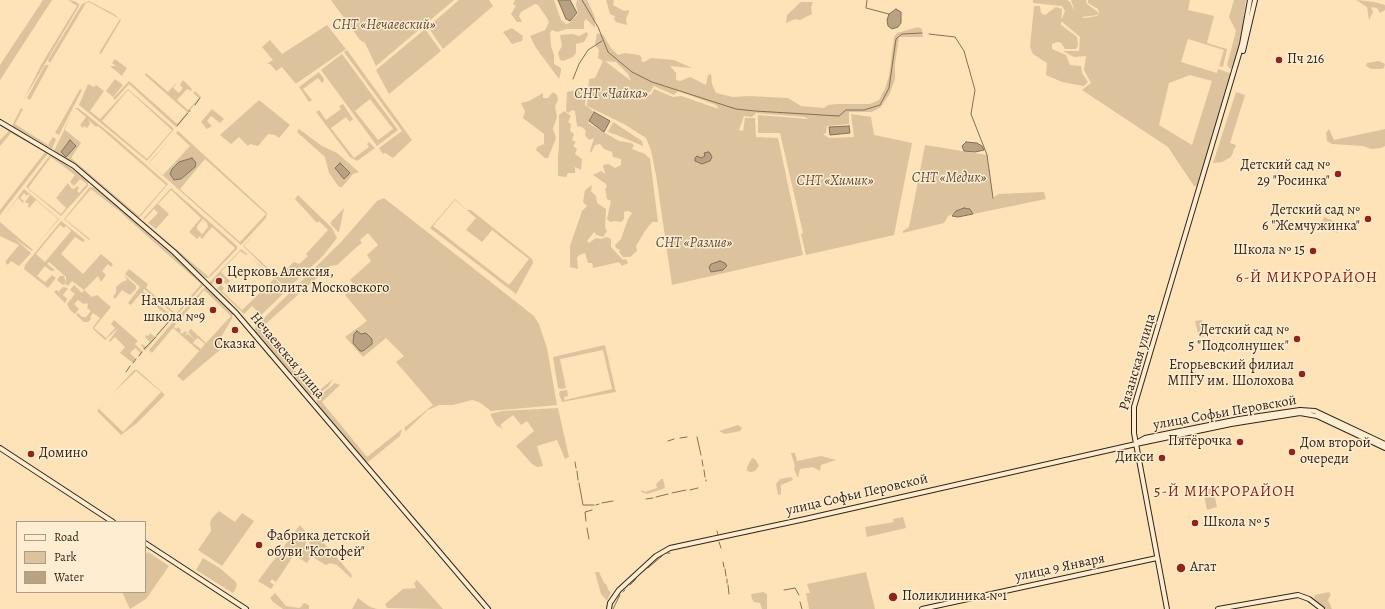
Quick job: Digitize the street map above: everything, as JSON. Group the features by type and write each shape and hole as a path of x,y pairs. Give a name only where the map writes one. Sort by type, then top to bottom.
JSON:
{"street":[{"name":"Рязанская улица","path":"1167,609 1133,428 1134,407 1242,44 1250,0"},
{"name":"Рязанская улица","path":"1205,171 1247,37 1255,0"},
{"name":"Нечаевская улица","path":"0,122 74,166 174,252 231,307 488,609"},
{"name":"улица Софьи Перовской","path":"609,609 610,603 619,590 656,556 670,548 805,519 1231,422 1300,410 1309,410 1385,444"},
{"name":"улица Софьи Перовской","path":"1231,422 1295,414 1308,414 1332,423 1385,448"},
{"path":"0,448 111,521"},
{"path":"146,544 239,607 246,609"},
{"name":"улица 9 Января","path":"922,609 1157,558"},
{"path":"1218,609 1298,595 1309,599 1322,609"}],"green space":[{"path":"43,0 52,0 0,80 0,65"},
{"path":"68,0 74,1 79,4 79,6 23,101 41,65 77,6"},
{"name":"СНТ «Нечаевский»","path":"331,0 454,0 376,66 365,43 360,40"},
{"path":"459,0 489,0 493,6 443,49 428,27"},
{"path":"515,0 554,0 561,20 566,24 578,14 576,5 577,0 587,0 595,17 595,28 586,19 584,22 584,29 567,29 557,32 552,30 550,33 554,64 561,68 559,79 536,48 530,36 545,30 549,22 547,18 538,5 535,4 521,12 519,16 522,22 517,22 511,14 516,6 513,4"},
{"path":"606,0 614,0 613,5 624,11 629,10 626,19 627,25 616,22 614,19 615,16 610,14"},
{"path":"1033,0 1067,0 1070,2 1075,12 1071,0 1086,0 1087,4 1099,13 1098,9 1088,3 1088,0 1190,0 1188,10 1214,16 1207,43 1227,49 1223,67 1219,66 1224,50 1188,39 1181,62 1217,73 1218,69 1232,75 1198,186 1194,186 1168,147 1082,90 1091,83 1084,70 1086,56 1074,57 1063,51 1079,51 1080,37 1061,21 1065,11 1062,6 1033,3","holes":["1099,13 1097,16 1085,18 1082,17 1097,15","1190,75 1212,81 1192,145 1159,125 1169,83"]},
{"path":"1234,0 1246,0 1244,15 1242,16 1244,16 1240,44 1233,67 1230,69 1227,65 1236,31 1229,17"},
{"path":"1356,0 1385,5 1385,10 1380,13 1377,8 1371,7 1373,12 1369,20 1367,7"},
{"path":"89,1 114,14 120,19 89,2 86,3 50,63 48,60 82,4"},
{"path":"801,2 813,2 811,7 812,14 800,20 795,19 786,23 787,15"},
{"path":"1034,6 1040,6 1041,13 1045,15 1056,7 1062,9 1061,25 1077,37 1078,46 1076,49 1065,49 1061,43 1057,42 1052,44 1052,49 1066,55 1070,65 1081,66 1082,73 1088,82 1084,86 1062,82 1046,75 1047,63 1033,54 1030,47"},
{"path":"120,19 121,20 101,54 99,53"},
{"path":"327,25 346,49 297,83 295,83 282,67 276,71 270,64 267,64 273,60 262,47 270,40 282,54"},
{"path":"918,27 922,29 923,37 899,37 895,64 895,79 889,95 881,107 872,112 849,112 849,124 827,126 826,133 823,134 829,138 854,137 851,114 871,117 874,135 912,143 894,235 806,255 801,234 803,233 780,133 758,133 758,115 808,119 805,117 756,113 752,117 744,116 739,130 743,131 745,118 755,118 756,137 778,138 803,255 672,285 656,175 651,150 646,138 624,124 587,106 589,79 595,78 603,61 598,58 599,50 595,45 597,33 603,35 611,48 618,55 625,53 639,55 642,58 641,61 644,62 651,58 674,60 692,68 670,66 676,73 676,80 680,81 690,77 706,85 708,75 711,74 712,84 716,93 733,97 748,96 788,98 801,106 824,108 828,105 837,104 870,104 879,100 885,89 889,76 894,37 897,33","holes":["605,61 616,62 628,74 631,81","654,86 674,95 678,91 716,105 719,109 681,96 673,97 654,89 651,95 647,93 650,92"]},
{"path":"512,28 523,36 522,41 512,44 503,32"},
{"path":"425,29 441,51 389,94 376,70"},
{"path":"587,32 588,35 584,42 576,44 576,53 573,57 563,61 560,60 558,53 562,46 560,35 573,34 579,36"},
{"path":"347,50 412,140 393,158 385,153 383,154 379,148 402,131 344,52"},
{"path":"342,54 398,130 377,146 321,70","holes":["370,99 393,129 378,140 355,111"]},
{"path":"115,59 127,68 122,76 110,66 116,66 112,63"},
{"path":"1379,61 1385,64 1384,68 1371,69 1366,66 1367,63"},
{"path":"45,65 49,65 30,100 27,98"},
{"path":"319,72 324,81 322,83 318,78 303,89 312,100 309,102 299,87"},
{"path":"146,73 168,92 178,81 173,88 179,93 183,88 180,85 183,80 192,89 191,91 187,89 177,100 188,110 199,98 193,93 195,91 201,97 176,127 129,84 115,100 113,98 129,81 177,124 187,112 145,75"},
{"path":"115,79 123,85 113,97 106,91"},
{"path":"88,84 94,87 96,85 104,91 90,111 100,119 128,89 174,129 147,161 79,105","holes":["128,90 172,130 147,159 102,121"]},
{"path":"587,88 585,105 593,111 588,123 619,141 631,143 634,145 632,149 645,154 650,159 658,222 652,222 636,246 637,251 630,257 623,257 619,252 620,250 616,248 615,245 621,239 628,219 632,213 628,211 624,212 624,219 621,222 610,222 607,219 611,201 607,199 605,188 607,187 606,184 593,175 601,171 605,174 603,165 608,164 615,168 621,165 621,159 613,157 612,152 604,149 600,144 595,145 591,153 590,151 594,138 589,140 585,135 586,131 582,127 577,126 575,111 572,110 568,113 566,111 567,92"},
{"path":"80,89 82,90 59,135 55,133"},
{"path":"553,92 557,95 558,100 555,106 557,117 553,129 556,138 548,158 545,158 536,150 537,147 544,144 544,134 523,118 525,111 521,103 529,101 543,93 543,98 548,98"},
{"path":"1236,92 1245,95 1230,143 1236,145 1231,157 1222,162 1213,163"},
{"path":"259,100 290,125 279,138 275,135 268,134 258,146 250,144 248,146 239,137 231,144 220,135"},
{"path":"343,104 353,119 350,122 346,117 331,128 354,158 369,147 367,144 369,142 375,148 357,161 350,157 316,112 319,110 326,120 341,109 339,106"},
{"path":"21,108 23,109 15,124 48,145 53,137 56,139 52,149 12,126"},
{"path":"75,108 78,108 111,134 168,184 139,218 79,168 54,151 65,129 81,143 71,158 139,216 166,185 98,126 96,127 88,120 90,124 87,128 84,126 83,128 80,125 86,117"},
{"path":"212,109 224,119 220,123 211,116 207,121 212,126 207,129 201,122"},
{"path":"564,111 571,116 568,122 571,124 570,131 574,134 572,140 576,142 573,146 577,149 575,154 582,159 581,170 575,167 575,173 568,173 566,177 558,176 559,115"},
{"path":"613,122 642,141 643,146 608,132"},
{"path":"299,129 322,146 337,153 359,172 353,174 342,187 339,187 329,173 325,157 297,132"},
{"path":"1329,129 1334,140 1385,129 1385,146 1381,148 1371,149 1363,146 1332,144 1327,141 1326,133"},
{"path":"9,131 49,152 0,215 0,210 45,152 11,133 0,146 0,140"},
{"path":"178,131 267,213 266,218 241,245 150,164 163,175 190,146 176,133","holes":["205,159 266,214 240,242 180,189","195,167 179,180 174,180 170,173"]},
{"path":"172,137 150,162 150,161"},
{"name":"СНТ «Медик»","path":"925,145 987,155 993,198 998,194 1044,192 1046,199 973,214 971,209 966,208 948,216 944,223 903,233 903,231 909,227"},
{"path":"51,154 83,177 88,183 88,186 61,216 26,187","holes":["51,157 75,175 70,182 74,186 80,179 87,184 79,193 77,191 79,188 77,186 74,189 71,188 68,183 56,198 66,208 61,214 28,188"]},
{"path":"592,185 591,191 596,196 597,203 606,209 605,227 607,231 603,237 594,232 587,241 589,243 596,238 601,239 607,237 611,239 611,247 623,260 626,259 628,263 622,266 619,262 593,268 592,263 588,263 585,253 579,255 577,258 578,269 570,267 570,246 582,211 587,206 583,202 585,190"},
{"path":"90,187 94,187 151,234 204,284 177,315 144,289 143,291 157,303 155,305 141,293 131,305 128,303 140,287 125,274 129,269 148,284 146,288 176,314 201,284 119,211 91,189 65,219 90,239 89,240 64,219"},
{"path":"171,188 237,246 237,249 210,277 209,276 235,248 212,227 202,239 200,237 208,227 207,223 203,219 197,226 197,229 202,234 197,239 189,232 201,218 171,190 158,204 169,214 156,229 148,223 158,213 154,209 144,220 143,219"},
{"path":"24,189 59,219 36,246 58,219 36,200 29,208 29,204 25,202 30,195 28,194 27,196 24,193 20,198 24,201 23,203 18,198 0,221"},
{"path":"298,195 332,228 337,238 322,257 287,289 243,246 255,233 244,246 278,277 294,262 299,264 308,256 306,254 328,230 319,221 317,223 295,199"},
{"path":"384,198 534,316 539,324 547,348 557,405 491,411 479,402 472,400 453,405 439,405 428,410 406,431 404,428 433,405 396,362 404,356 386,338 363,357 345,337 367,321 345,295 355,286 350,280 371,261 367,255 378,245 368,233 360,240 362,243 337,265 330,266 260,329 315,394 333,379 328,387 313,398 311,397 254,331 256,326 341,242 377,201"},
{"path":"455,199 467,210 471,210 532,259 533,263 516,294 430,228","holes":["455,200 476,218 466,230 482,242 492,230 529,259 509,285 433,226"]},
{"path":"344,208 339,232 338,232 330,223"},
{"path":"1324,217 1341,224 1337,233 1321,226"},
{"path":"142,220 210,278 206,278"},
{"path":"61,221 85,240 83,242 75,237 61,254 83,274 101,254 113,264 111,267 108,264 102,271 106,275 101,282 98,276 84,290 72,281 68,286 67,284 64,286 66,283 66,277 49,262 47,264 55,270 51,271 45,266 37,276 45,282 52,275 56,278 48,288 24,269 25,265","holes":["60,225 64,228 66,226 71,231 45,262 36,254"]},
{"path":"0,222 33,250 32,251 14,238 31,253 19,266 11,261 8,265 5,262 19,245 0,236"},
{"path":"241,249 247,254 246,255 240,251 221,272 230,281 227,285 224,282 225,279 220,275 211,285 209,283"},
{"path":"248,255 267,271 284,290 283,294 261,315 252,306 244,314 217,288 221,285 224,288 222,291 242,310 274,279"},
{"path":"124,275 136,286 136,289 130,295 122,290 115,299 113,297 116,293 116,287 127,280"},
{"path":"60,276 64,276 66,283 63,285 57,280"},
{"path":"74,285 82,293 84,290 92,297 97,295 111,307 94,328 106,338 115,328 111,324 114,320 138,341 135,344 143,352 138,356 140,352 135,348 130,353 136,359 133,363 120,353 125,347 115,337 110,342 109,341 118,328 105,340 93,329 100,318 93,313 88,322 84,322 76,315 78,313 82,317 86,317 91,311 87,308 87,303 84,304 78,300 74,304 79,309 75,314 70,310 67,304 75,294 70,290"},
{"path":"206,286 233,313 232,319 221,337 227,344 183,381 177,376 199,351 173,328 152,353 149,350 173,322 176,324 174,327 176,329 178,327 181,330 180,333 182,334 185,331 187,333 184,336 188,334 195,340 188,332 191,329 206,343 231,316 204,290 180,320 177,318","holes":["198,338 205,344 201,349 193,343"]},
{"path":"63,287 68,288 63,295 67,299 65,303 54,292 57,290 60,294 59,291"},
{"path":"158,304 173,317 145,351 141,345 142,344 146,347 150,342 145,337 146,335 148,336 150,334 149,332 155,337 171,319 156,306"},
{"path":"1202,320 1205,336 1199,338 1195,321"},
{"path":"605,345 616,392 562,402 559,394 560,391 567,390 568,396 564,397 565,400 612,389 603,350 560,359 566,388 562,389 558,388 553,357"},
{"path":"134,370 137,370 165,395 137,423 121,435 97,411 108,398 99,409 123,432 161,392 136,371 112,394"},
{"path":"335,383 340,385 322,402 367,457 402,429 400,436 368,462 365,461 316,404 317,398"},
{"path":"558,408 569,457 565,459 557,440 537,446 543,466 537,467 532,464 516,446 534,431 527,421 521,425 513,415 500,425 503,429 496,425 490,414 502,411"},
{"path":"738,425 742,428 740,431 725,434 719,431"},
{"path":"791,453 795,453 797,461 821,456 836,460 821,465 820,471 813,467 800,469 798,478 794,469 795,466"},
{"path":"752,458 755,459 759,466 755,471 751,472 747,471 747,467"},
{"path":"791,477 793,480 781,485 781,494 778,495 776,484 780,479"},
{"path":"663,479 665,487 663,489 647,494 641,492 642,490 645,492 657,488 656,484"},
{"path":"1213,488 1217,507 1207,510 1203,490"},
{"path":"219,511 235,522 242,513 254,521 222,566 198,550 211,531 210,523 212,518"},
{"path":"903,517 906,528 867,537 865,527 894,522 893,519"},
{"path":"300,525 309,536 305,545 310,549 312,555 307,563 294,555 276,582 272,579 270,582 274,585 271,589 258,581"},
{"path":"312,534 319,538 332,552 352,575 351,578 337,565 330,563 326,565 314,558 313,550 308,540"},
{"path":"148,552 169,566 146,599 130,609 122,593 146,593 146,554"},
{"path":"203,558 221,569 236,582 237,586 233,593 196,570"},
{"path":"595,572 599,572 604,583 611,592 607,601 601,594"},
{"path":"866,572 875,609 809,609 806,593 810,593 807,584"},
{"path":"417,580 443,609 387,608 385,604 403,589 416,588 414,583"},
{"path":"763,592 767,594 767,609 762,609 760,603 754,602 752,599 751,594"},
{"path":"1329,592 1331,595 1328,600 1332,609 1326,609 1314,598 1315,595"},
{"path":"275,593 286,606 300,608 304,603 309,605 309,609 283,609 270,598"},
{"path":"358,598 370,607 377,609 352,609"}],"water":[{"path":"558,0 570,0 577,13 570,21 566,19"},
{"path":"896,9 901,12 901,23 898,27 892,29 888,26 887,20 889,14"},
{"path":"594,112 610,121 604,132 589,121"},
{"path":"849,126 850,133 830,135 829,127"},
{"path":"70,140 76,146 66,157 61,152"},
{"path":"966,142 977,143 982,146 984,150 975,152 964,151 962,146"},
{"path":"708,152 712,157 710,161 702,164 695,161 697,156 701,158 705,156 704,153"},
{"path":"192,158 196,163 195,167 181,179 174,180 170,174 172,169 179,162"},
{"path":"340,163 350,173 344,179 335,168"},
{"path":"964,208 970,209 973,214 958,217 952,216 956,211"},
{"path":"720,261 725,263 727,266 723,270 711,272 709,267 711,264"},
{"path":"357,331 361,334 366,333 372,339 372,344 363,351 360,351 353,343 354,334"}],"waterway":[{"path":"582,0 598,27 608,52 632,72 652,82 736,109 755,111 839,116 846,110 864,110 880,105 889,88 896,39 902,34 922,33"},
{"path":"867,0 866,8 889,14"},
{"path":"929,34 955,37 964,51 975,90 971,114 987,155 993,198"},
{"path":"573,79 579,64 588,50 602,41"},
{"path":"195,105 200,98"},
{"path":"177,126 188,113"},
{"path":"157,335 172,318"},
{"path":"144,349 156,337"},
{"path":"139,356 142,352"},
{"path":"133,363 136,359"},
{"path":"126,372 130,366"},
{"path":"680,438 687,437"},
{"path":"697,437 701,455"},
{"path":"668,441 674,439"},
{"path":"702,460 703,466"},
{"path":"575,462 576,468"},
{"path":"704,470 705,477"},
{"path":"577,471 578,480"},
{"path":"579,483 583,505 594,505"},
{"path":"690,490 698,488"},
{"path":"672,493 686,490"},
{"path":"656,497 668,494"},
{"path":"646,499 653,498"},
{"path":"602,503 613,501"},
{"path":"586,521 585,512 592,510"},
{"path":"587,528 589,539"},
{"path":"717,531 718,535"},
{"path":"719,542 721,548"},
{"path":"648,568 662,556"},
{"path":"723,562 724,567"},
{"path":"725,569 726,576"},
{"path":"630,585 636,579"},
{"path":"728,585 729,594"},
{"path":"784,590 795,588 799,595"},
{"path":"613,609 620,595"},
{"path":"800,602 802,609"}],"place":[{"name":"Пч 216","path":"1279,60"},
{"name":"Детский сад № 29 \"Росинка\"","path":"1338,174"},
{"name":"Детский сад № 6 \"Жемчужинка\"","path":"1368,219"},
{"name":"Школа № 15","path":"1313,251"},
{"name":"Церковь Алексия, митрополита Московского","path":"219,281"},
{"name":"Начальная школа №9","path":"213,310"},
{"name":"Сказка","path":"235,330"},
{"name":"Детский сад № 5 \"Подсолнушек\"","path":"1297,339"},
{"name":"Егорьевский филиал МПГУ им. Шолохова","path":"1302,374"},
{"name":"Пятёрочка","path":"1240,442"},
{"name":"Дом второй очереди","path":"1292,452"},
{"name":"Домино","path":"31,454"},
{"name":"Дикси","path":"1162,458"},
{"name":"Школа № 5","path":"1195,523"},
{"name":"Фабрика детской обуви \"Котофей\"","path":"259,545"},
{"name":"Агат","path":"1181,568"},
{"name":"Поликлиника №1","path":"893,597"}],"district":[{"name":"6-Й МИКРОРАЙОН","path":"1307,278"},
{"name":"5-Й МИКРОРАЙОН","path":"1225,492"}],"park label":[{"name":"СНТ «Чайка»","path":"611,95"},
{"name":"СНТ «Химик»","path":"835,182"},
{"name":"СНТ «Разлив»","path":"694,244"}]}
